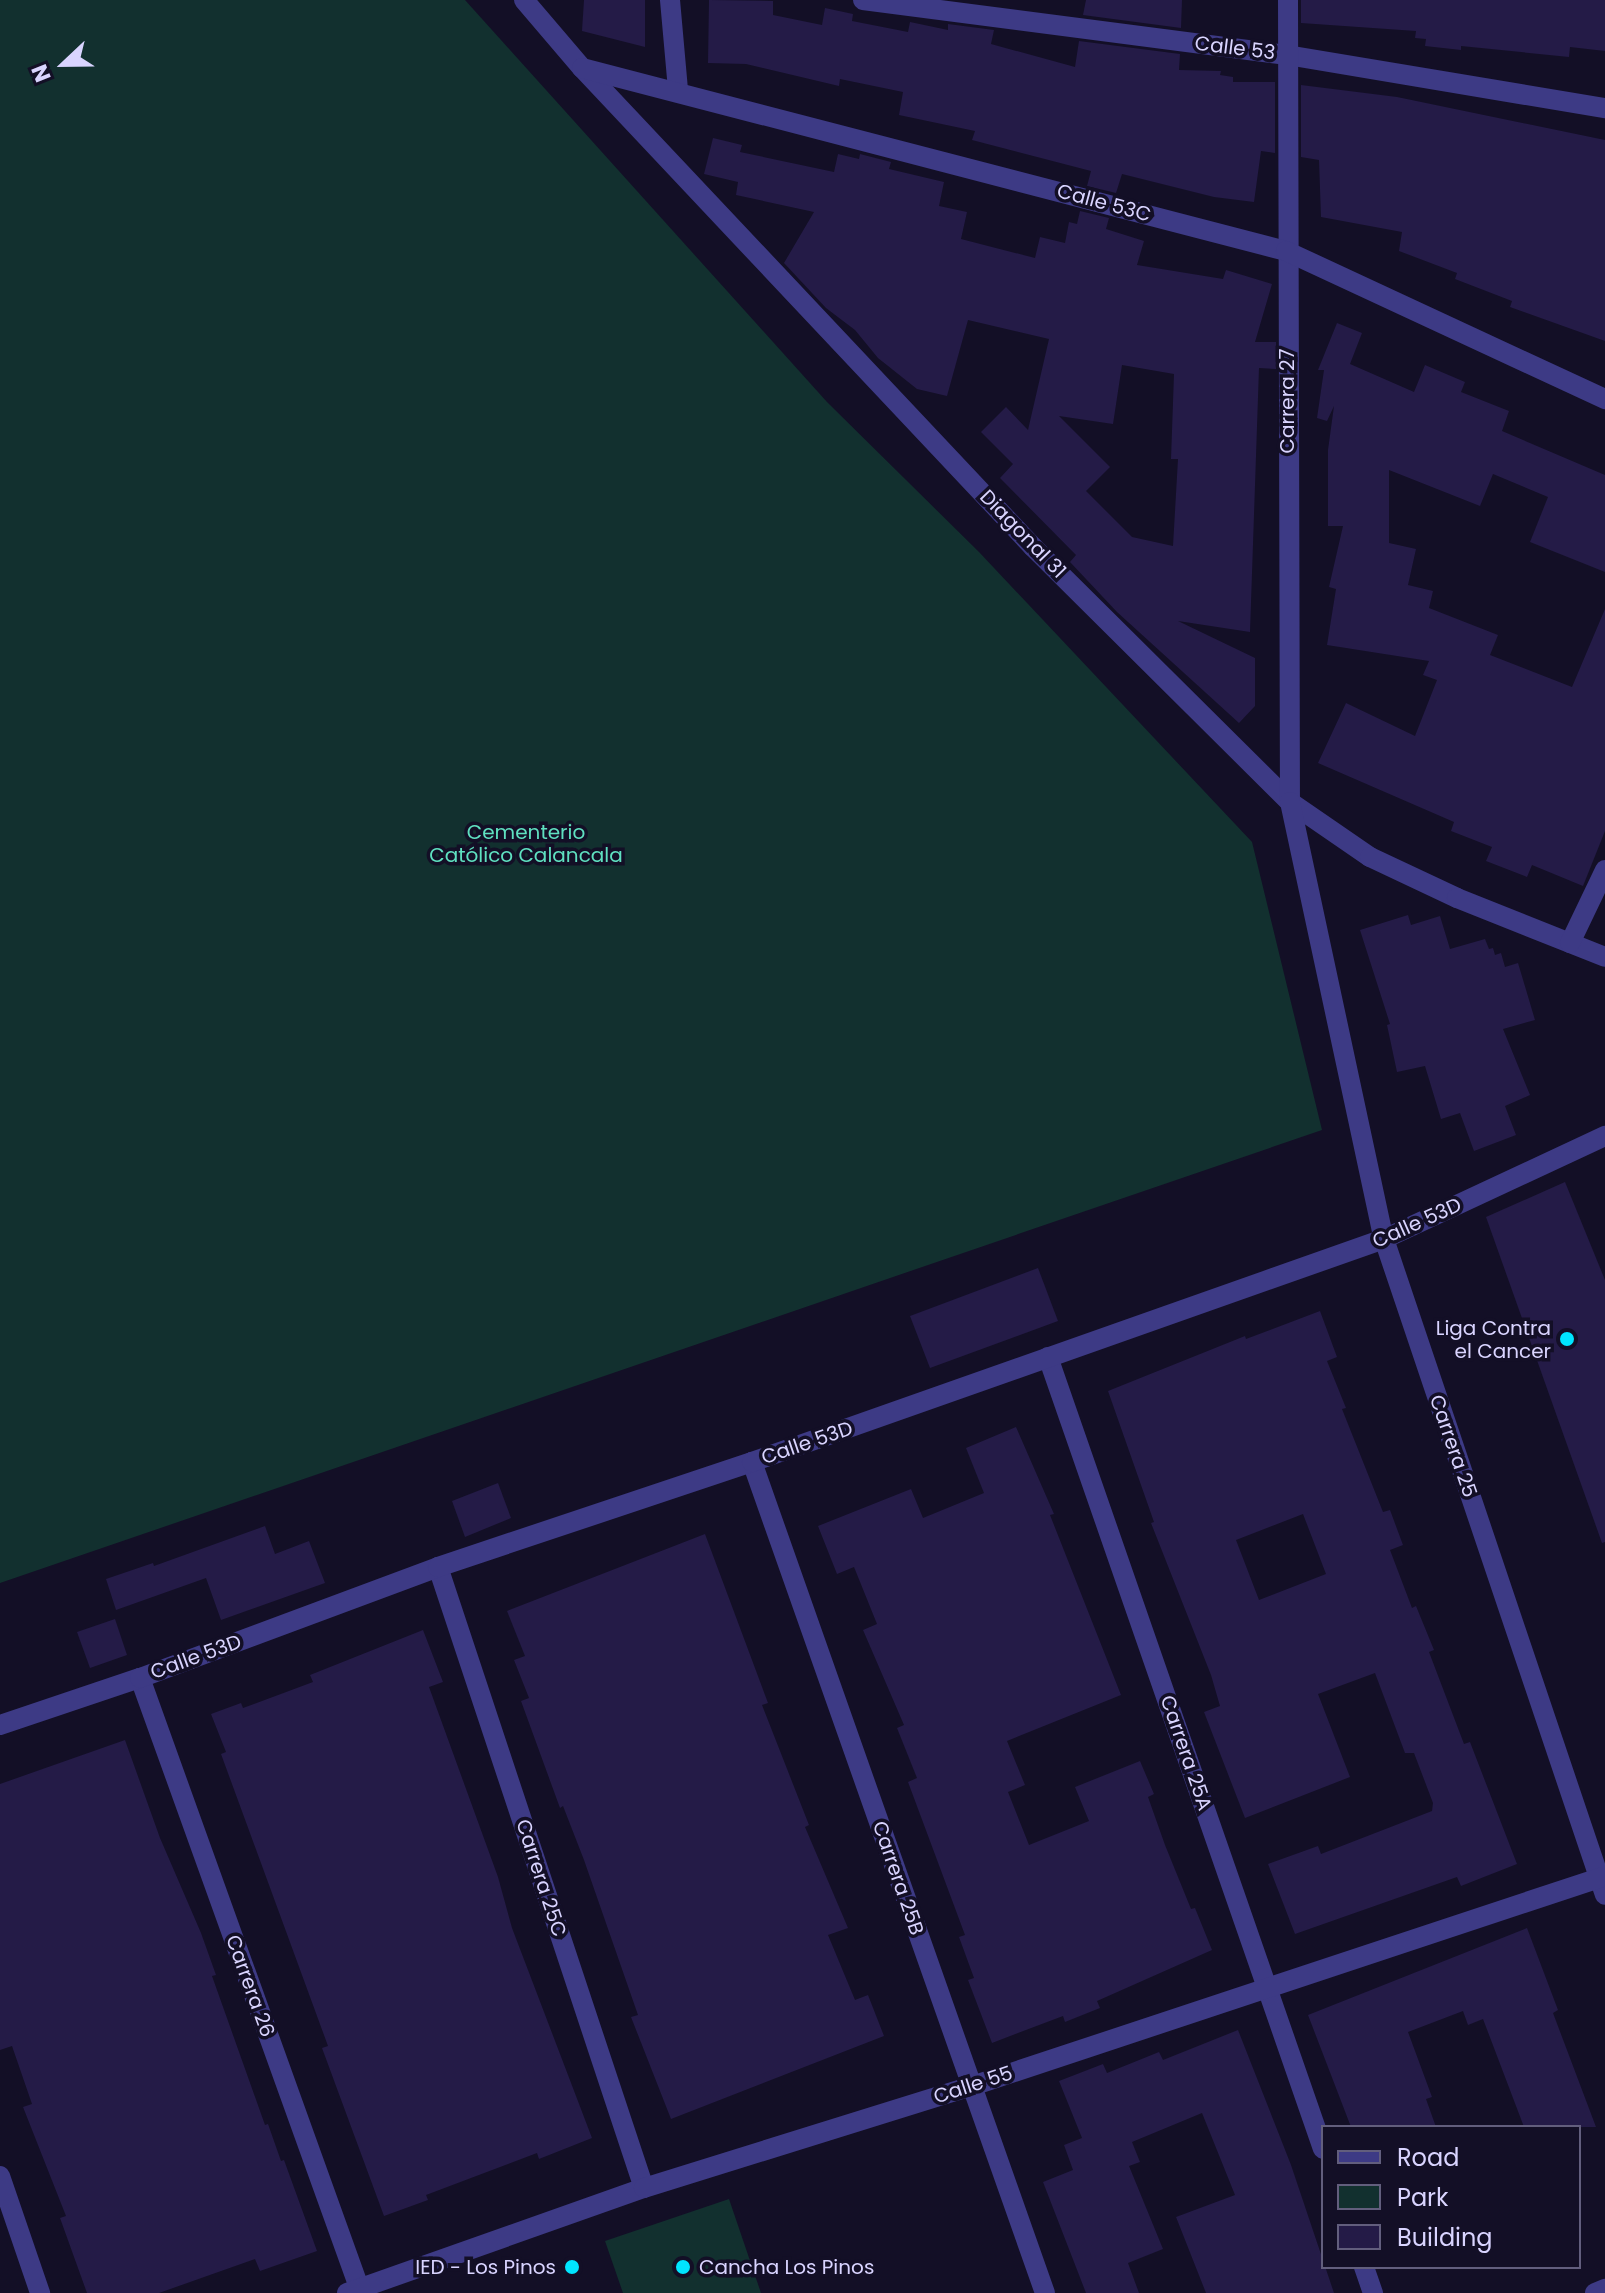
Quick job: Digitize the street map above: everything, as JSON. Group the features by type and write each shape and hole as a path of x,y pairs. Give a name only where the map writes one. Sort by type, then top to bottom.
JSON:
{"street":[{"name":"Diagonal 31","path":"524,0 582,68 1033,547 1290,802 1370,857 1457,898 1605,957"},
{"path":"670,0 678,90"},
{"name":"Calle 53","path":"863,0 1287,55 1605,108"},
{"name":"Carrera 27","path":"1288,0 1286,251 1290,802"},
{"name":"Calle 53C","path":"582,68 678,90 1286,251 1605,399"},
{"name":"Carrera 25","path":"1290,802 1384,1239 1602,1887"},
{"path":"1570,943 1605,870"},
{"name":"Calle 53D","path":"0,1725 140,1678 438,1567 752,1462 1384,1239 1605,1136"},
{"name":"Carrera 25A","path":"1048,1357 1321,2143"},
{"name":"Carrera 25B","path":"752,1462 1045,2293"},
{"name":"Carrera 25C","path":"438,1567 644,2188"},
{"name":"Carrera 26","path":"140,1678 356,2292"},
{"name":"Calle 55","path":"356,2292 644,2188 972,2086 1268,1989 1602,1887"},
{"path":"0,2176 40,2293"},
{"path":"1365,2269 1373,2293"},
{"path":"1595,2293 1605,2289"}],"green space":[{"name":"Cementerio Católico Calancala","path":"0,0 465,0 827,402 979,552 1252,842 1322,1130 0,1583"},
{"name":"Cancha Los Pinos","path":"729,2199 761,2293 623,2293 605,2241"}],"building":[{"path":"584,0 645,0 645,47 582,31"},
{"path":"709,0 773,1 773,15 822,25 825,8 853,14 852,21 908,32 910,22 948,30 948,24 994,30 991,44 1075,67 1079,41 1180,54 1179,70 1221,71 1220,75 1233,77 1233,82 1275,82 1275,153 1261,151 1254,202 1214,197 1122,174 1116,193 1087,186 1091,171 972,140 975,131 899,115 903,92 840,79 839,86 746,64 708,63"},
{"path":"1086,0 1182,0 1181,28 1083,15"},
{"path":"1301,0 1605,0 1605,51 1570,47 1569,57 1461,46 1461,50 1425,46 1426,39 1415,38 1416,31 1301,23"},
{"path":"1301,85 1397,97 1605,140 1605,341 1510,307 1512,301 1455,279 1457,273 1399,251 1402,232 1321,217 1319,160 1301,157"},
{"path":"713,138 742,145 740,152 834,172 838,154 859,159 860,154 891,162 889,169 944,182 939,206 967,212 961,239 1035,258 1040,237 1065,243 1069,222 1077,224 1080,211 1109,218 1106,229 1144,241 1137,265 1223,279 1226,270 1272,284 1255,342 1276,342 1276,369 1259,368 1250,632 1178,621 1255,658 1255,706 1239,723 1117,612 1070,562 1076,555 1000,478 1013,464 981,432 1006,407 1028,430 1049,339 968,320 947,396 917,389 878,358 855,330 826,308 784,263 814,212 736,195 738,182 704,174","holes":["1122,365 1174,374 1171,459 1178,459 1173,546 1132,537 1086,491 1110,467 1059,416 1113,424"]},
{"path":"1337,323 1362,333 1350,364 1414,392 1425,365 1465,382 1461,392 1509,411 1502,431 1605,475 1605,572 1530,542 1548,497 1493,474 1480,506 1389,470 1389,543 1416,549 1408,585 1433,591 1429,608 1498,635 1490,655 1572,687 1605,609 1605,831 1583,886 1532,865 1527,877 1486,861 1492,847 1451,831 1454,822 1318,763 1346,703 1415,736 1437,680 1423,675 1429,661 1327,645 1336,589 1329,587 1343,526 1328,526 1328,450 1334,406 1327,421 1317,418 1324,370 1318,370"},
{"path":"1408,915 1411,925 1440,916 1450,949 1485,939 1495,955 1501,953 1505,967 1518,963 1535,1020 1503,1029 1530,1095 1505,1106 1516,1135 1474,1151 1460,1113 1441,1119 1425,1066 1397,1072 1387,1025 1390,1024 1360,930"},
{"name":"Liga Contra el Cancer","path":"1565,1182 1605,1280 1605,1542 1602,1543 1486,1217"},
{"path":"1038,1268 1058,1321 930,1368 910,1316"},
{"path":"1320,1311 1337,1357 1327,1361 1346,1408 1342,1409 1383,1512 1390,1510 1403,1545 1390,1550 1412,1608 1416,1606 1434,1650 1429,1652 1464,1744 1470,1742 1517,1864 1461,1886 1457,1877 1295,1934 1268,1864 1318,1846 1321,1854 1432,1811 1433,1803 1414,1753 1405,1753 1375,1673 1318,1694 1350,1777 1245,1818 1204,1712 1220,1706 1211,1675 1151,1523 1154,1522 1108,1391 1245,1336 1246,1339","holes":["1303,1514 1326,1574 1259,1600 1236,1540"]},
{"path":"1016,1427 1054,1514 1050,1515 1121,1695 1007,1741 1025,1785 1008,1792 1029,1845 1089,1821 1075,1787 1140,1761 1154,1794 1148,1797 1165,1845 1191,1909 1195,1908 1212,1950 1097,2001 1100,2008 1065,2022 1063,2016 992,2043 968,1980 974,1978 959,1937 965,1935 908,1782 917,1778 897,1728 904,1725 863,1630 877,1624 854,1567 837,1574 818,1526 911,1489 923,1518 984,1493 966,1448"},
{"path":"498,1483 511,1518 465,1537 452,1501"},
{"path":"265,1526 275,1554 309,1541 325,1583 221,1620 206,1578 116,1610 106,1579 153,1563 154,1566"},
{"path":"705,1534 768,1703 762,1705 809,1825 805,1827 848,1928 828,1935 855,2000 868,1995 884,2036 671,2119 631,2017 638,2015 584,1860 563,1806 560,1808 521,1701 529,1698 514,1660 525,1656 507,1611"},
{"path":"115,1619 127,1655 90,1668 77,1632"},
{"path":"423,1630 443,1682 429,1687 498,1877 512,1928 592,2138 539,2159 537,2153 426,2195 428,2200 384,2216 322,2048 328,2046 221,1754 226,1752 211,1714 241,1703 243,1708 313,1682 310,1675"},
{"path":"125,1740 160,1838 201,1933 216,1975 212,1976 265,2125 268,2124 281,2161 284,2160 317,2251 260,2271 255,2259 159,2293 87,2293 60,2218 66,2216 23,2107 32,2104 12,2046 0,2050 0,1784"},
{"path":"1527,1928 1558,2010 1553,2013 1596,2127 1523,2125 1483,2019 1468,2025 1463,2011 1408,2032 1432,2097 1426,2099 1435,2125 1350,2125 1308,2015"},
{"path":"1238,2030 1291,2165 1321,2254 1321,2269 1326,2269 1334,2293 1206,2293 1176,2217 1235,2195 1202,2113 1132,2142 1140,2162 1129,2166 1163,2249 1128,2263 1139,2293 1086,2293 1043,2182 1073,2170 1064,2145 1082,2138 1059,2081 1103,2064 1107,2073 1159,2052 1163,2060"}],"place":[{"name":"Liga Contra el Cancer","path":"1567,1339"},
{"name":"IED - Los Pinos","path":"572,2267"},
{"name":"Cancha Los Pinos","path":"683,2267"}]}
